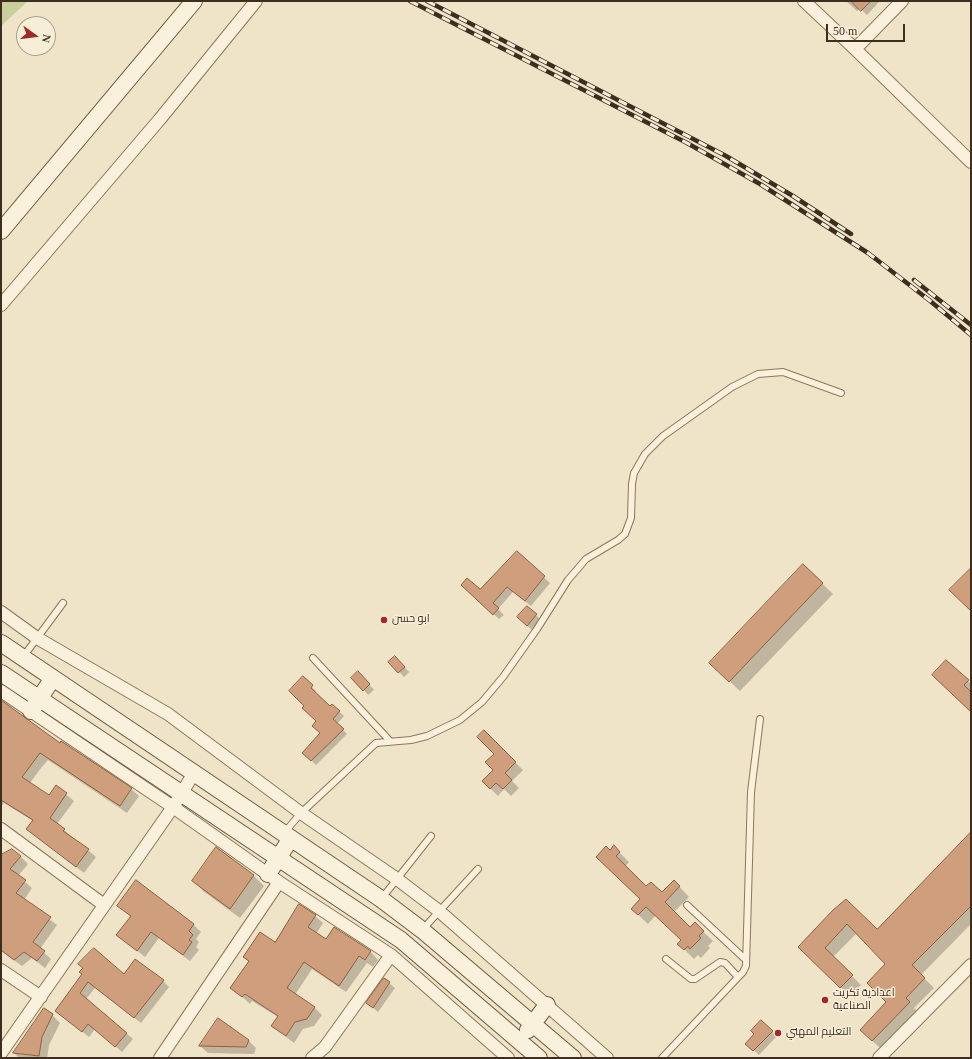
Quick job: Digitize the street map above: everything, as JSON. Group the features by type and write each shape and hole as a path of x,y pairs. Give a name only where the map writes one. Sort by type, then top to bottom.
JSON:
{"main road":[{"path":"1,231 194,1"},
{"path":"1,643 380,899 422,930 534,1023 573,1058"},
{"path":"1,673 35,705 177,801 278,859 400,940 539,1058"},
{"path":"35,705 53,678"},
{"path":"273,878 278,859 287,836"},
{"path":"520,1041 547,1005"}],"street":[{"path":"1,305 160,119 256,1"},
{"path":"804,1 971,162"},
{"path":"855,49 902,1"},
{"path":"1,612 37,638 168,714 301,813 397,879 439,911 606,1058"},
{"path":"2,693 35,705"},
{"path":"1,1053 177,801 194,773"},
{"path":"177,801 273,878 391,955 508,1058"},
{"path":"1,829 104,905"},
{"path":"160,1058 273,878"},
{"path":"312,1058 325,1047 391,955"},
{"path":"879,1058 971,965"},
{"path":"1,970 41,996"}],"lane":[{"path":"287,836 301,813 376,743 411,740 427,736 460,720 482,702 503,677 533,635 568,580 586,559 618,540 624,534 631,518 632,484 634,473 645,454 663,436 732,387 758,374 783,372 841,393"},
{"path":"22,658 63,603"},
{"path":"313,658 390,741"},
{"path":"662,1058 744,972 746,960 751,792 760,718"},
{"path":"380,899 431,836"},
{"path":"422,930 478,869"},
{"path":"687,905 746,960"},
{"path":"666,959 691,979 695,979 720,962 725,964 738,977"}],"green space":[{"path":"1,1 28,1 1,26"}],"building":[{"path":"851,1 871,1 861,11"},
{"path":"517,551 545,576 525,601 507,587 493,603 499,608 493,615 461,585 467,578 480,589"},
{"path":"803,564 823,583 729,682 709,663"},
{"path":"971,568 971,611 949,590"},
{"path":"527,606 537,614 527,626 517,617"},
{"path":"395,656 405,667 398,673 388,662"},
{"path":"946,660 969,680 964,685 971,692 971,712 932,675"},
{"path":"358,671 370,684 363,691 351,678"},
{"path":"303,676 313,685 311,688 330,706 332,704 340,711 333,719 344,729 311,761 302,753 320,733 312,726 316,721 302,708 304,706 289,691"},
{"path":"1,700 60,743 61,741 132,788 120,806 40,753 22,777 49,795 56,785 67,793 50,818 65,829 63,831 89,849 76,867 26,829 33,820 1,800"},
{"path":"484,730 516,762 505,773 512,780 503,789 496,783 490,789 482,781 493,770 485,762 494,754 477,737"},
{"path":"971,832 971,906 912,965 925,978 906,998 910,1002 872,1041 860,1030 886,1002 867,983 885,964 847,924 825,948 853,975 840,988 798,947 833,910 846,899 877,929"},
{"path":"614,845 620,852 616,856 646,886 651,882 662,892 674,880 680,886 665,902 690,927 695,922 704,931 699,936 701,938 690,949 688,946 684,950 677,944 681,940 646,907 638,915 631,909 640,899 596,857 606,846 610,850"},
{"path":"216,847 254,875 230,909 192,881"},
{"path":"12,849 21,856 10,869 26,880 16,893 51,917 33,942 45,951 37,961 24,952 14,960 1,950 1,855"},
{"path":"136,880 194,924 189,931 193,935 189,940 192,942 183,955 151,932 137,951 116,935 131,916 117,906"},
{"path":"299,904 316,915 308,927 326,939 334,927 371,951 365,960 359,956 339,986 304,962 287,988 315,1007 307,1019 295,1022 286,1036 271,1026 278,1016 245,994 242,997 230,988 249,961 243,957 260,932 275,942"},
{"path":"94,948 124,974 135,959 164,980 134,1018 88,982 80,993 127,1033 115,1047 88,1024 82,1032 55,1011 82,974 79,972 83,968 78,964"},
{"path":"384,978 390,982 373,1008 366,1003"},
{"path":"44,1008 53,1014 42,1037 39,1056 13,1053"},
{"path":"218,1018 249,1040 246,1047 199,1046"},
{"path":"761,1020 773,1031 753,1051 745,1044 754,1034 751,1031"}],"railway":[{"path":"410,1 687,143 760,184 868,253 929,300 971,335"},
{"path":"427,1 726,156 793,196 851,234"},
{"path":"914,280 971,325"}],"place":[{"name":"ابو حسن","path":"384,620"},
{"name":"اعدادية تكريت الصناعية","path":"825,1000"},
{"name":"التعليم المهني","path":"778,1033"}]}
